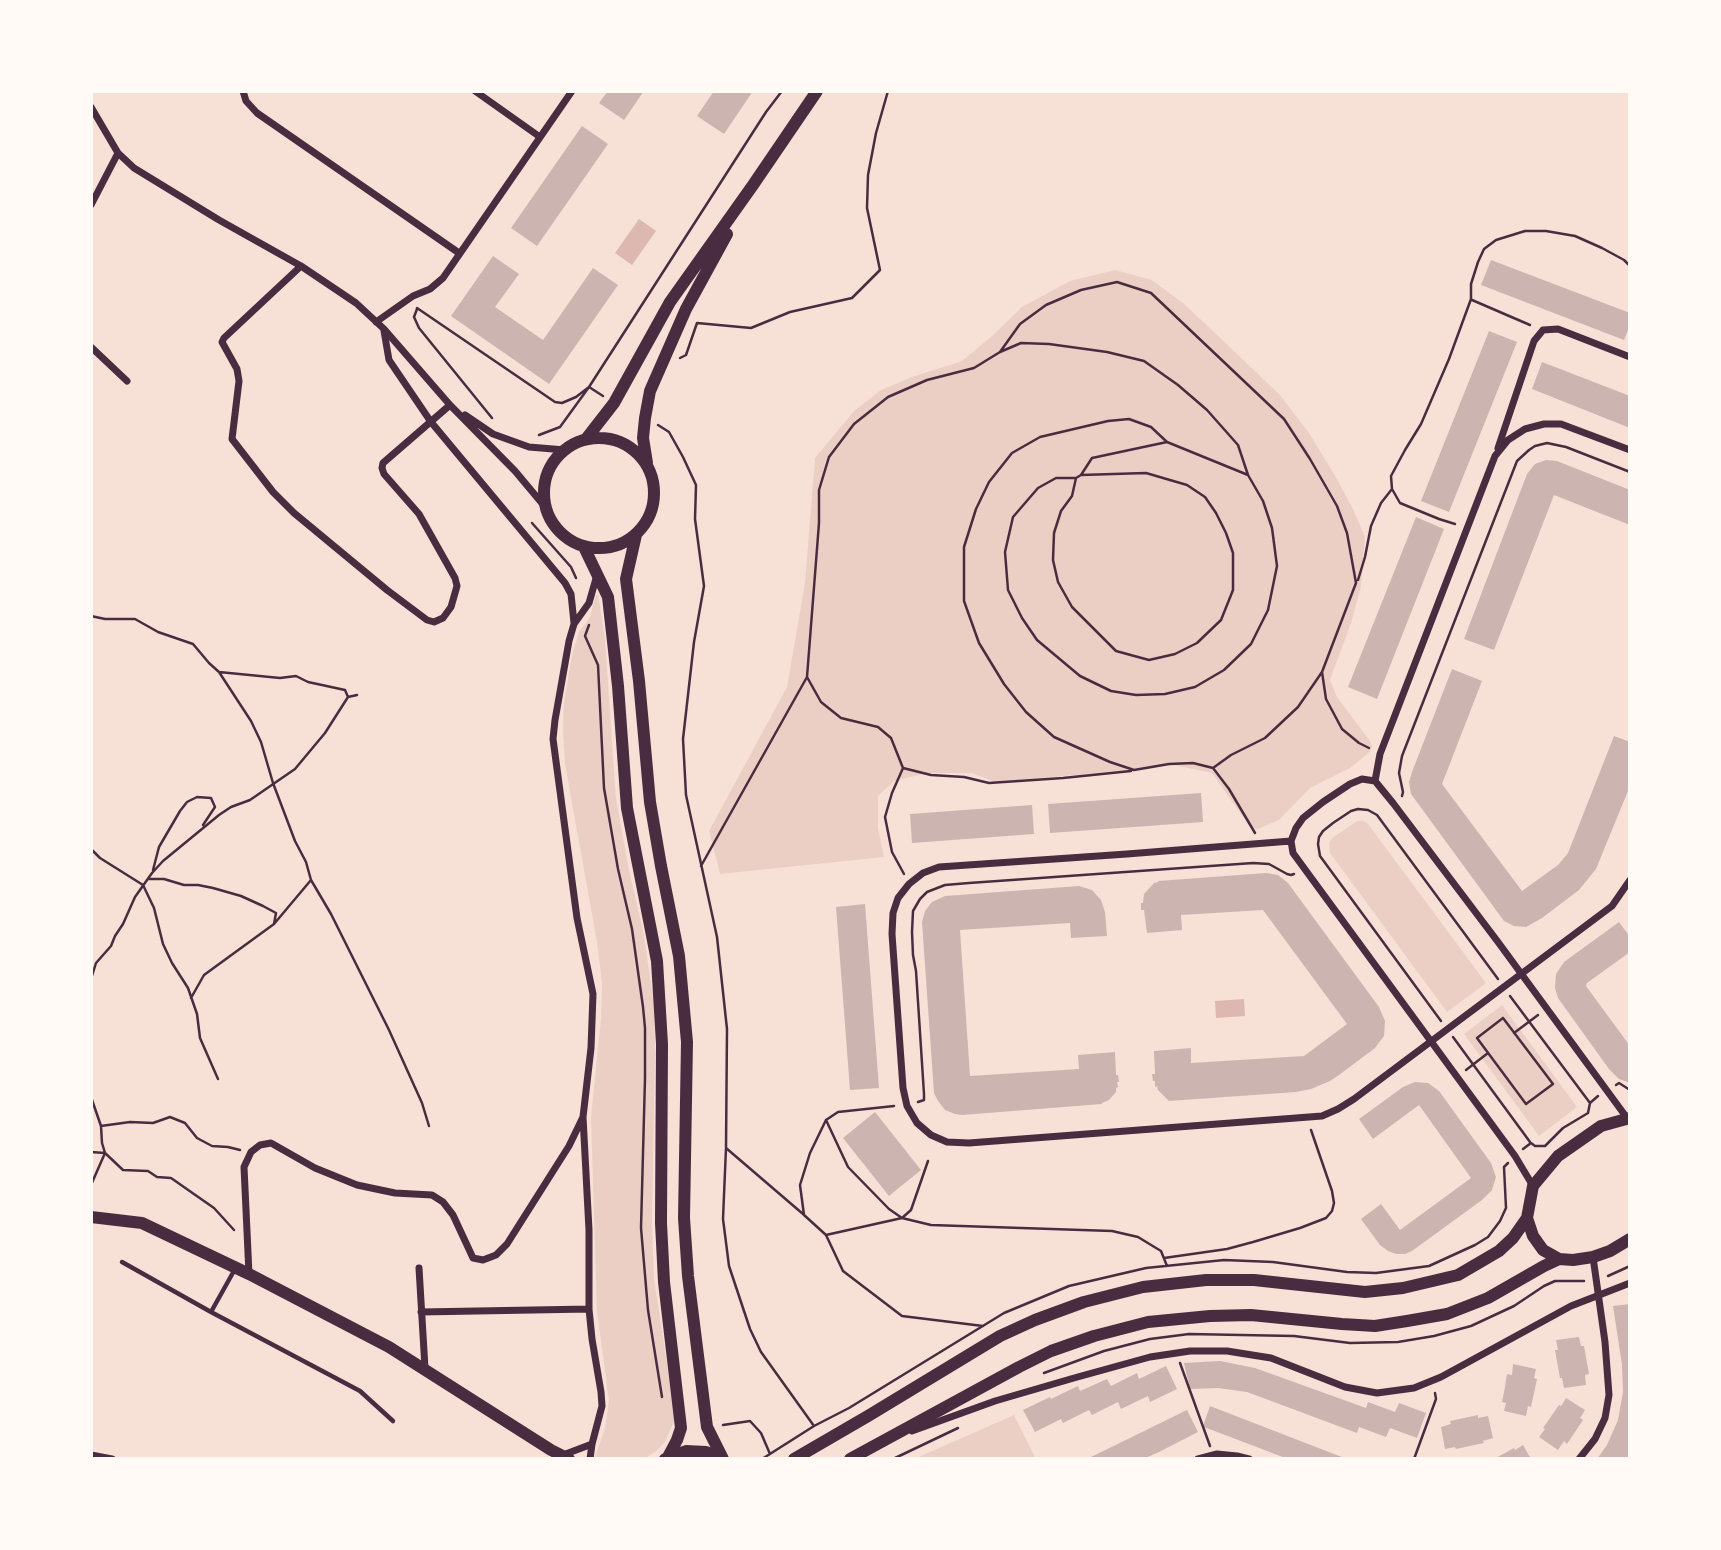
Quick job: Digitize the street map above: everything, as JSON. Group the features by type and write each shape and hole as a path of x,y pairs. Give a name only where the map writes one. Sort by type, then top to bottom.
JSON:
{"main road":[{"path":"586,439 614,403 670,302 817,91"},
{"path":"648,467 638,453 619,442 601,438 586,439 565,450 551,466 544,487 546,508 555,526 567,538 584,547 599,549 626,542 646,523 653,506 655,489 643,438 650,391 686,309 753,185"},
{"path":"636,535 626,579 650,802 679,956 687,1042 684,1218 688,1276 707,1427 722,1459"},
{"path":"584,547 608,597 627,808 657,961 662,1044 660,1164 664,1282 681,1428 666,1458"},
{"path":"794,1459 1000,1336 1084,1303 1143,1287 1206,1280 1254,1280 1365,1292 1403,1288 1458,1275 1499,1251 1513,1238 1527,1218 1533,1186 1558,1156 1601,1126 1629,1118"},
{"path":"91,1217 142,1223 389,1346 561,1456"},
{"path":"1527,1218 1533,1236 1543,1250 1559,1259 1593,1257 1630,1240"},
{"path":"850,1459 1041,1356 1094,1336 1148,1322 1210,1316 1251,1315 1375,1326 1407,1321 1447,1314 1488,1298 1559,1259"},
{"path":"666,1458 686,1451 706,1452 722,1459"}],"street":[{"path":"243,91 246,101 257,113 459,253"},
{"path":"475,91 540,137"},
{"path":"376,321 413,296 430,289 443,278 572,91"},
{"path":"91,107 118,153 134,168 301,266 356,303 376,321 546,508"},
{"path":"91,205 118,153"},
{"path":"301,266 222,342 237,369 239,381 232,439 273,492 294,513 387,590 427,620 434,622 443,618 451,607 457,586 456,578 419,514 384,474 382,468 383,463 450,405"},
{"path":"1375,780 1380,754 1495,456 1534,341 1543,330 1558,329 1630,357"},
{"path":"384,330 389,360 431,422 565,583 571,594 574,624"},
{"path":"91,347 127,381"},
{"path":"450,405 492,434 529,447 565,450"},
{"path":"1495,456 1508,440 1525,429 1544,424 1561,425 1630,450"},
{"path":"590,1459 602,1406 589,1309 589,1230 583,1117 590,1059 593,994 577,918 553,739 569,641 574,624 589,603 597,574"},
{"path":"1533,1186 1515,1156 1293,853 1291,841 1296,828 1303,818 1322,802 1362,779 1375,780 1629,1118"},
{"path":"1291,841 939,867 923,873 909,884 898,898 893,913 892,934 903,1088 907,1106 917,1123 931,1135 947,1142 970,1143 1322,1116 1338,1109 1448,1030 1612,906 1630,880"},
{"path":"249,1275 244,1167 251,1152 260,1145 271,1143 315,1168 357,1185 395,1193 432,1195 443,1202 453,1215 473,1258 483,1260 496,1255 507,1244 569,1146 583,1117"},
{"path":"1579,1459 1595,1439 1605,1418 1609,1395 1605,1342 1593,1257"},
{"path":"419,1268 425,1368"},
{"path":"884,1440 995,1401 1074,1378 1150,1357 1191,1351 1227,1351 1271,1358 1345,1387 1377,1393 1414,1388 1472,1361 1571,1306 1630,1283"},
{"path":"421,1312 589,1309"},
{"path":"561,1456 592,1444"},
{"path":"1198,1459 1217,1454 1248,1459"},
{"path":"91,1455 112,1459"}],"lane":[{"path":"122,1262 360,1391 393,1421"},
{"path":"211,1312 235,1268"}],"path":[{"path":"496,424 419,328 414,317 417,308 555,402 562,403 576,397 589,387 782,91"},
{"path":"660,368 686,355 697,323 751,328 790,312 852,299 880,270 867,208 876,132 888,91"},
{"path":"1468,527 1439,519 1400,503 1392,489 1391,476 1421,424 1449,359 1471,299 1471,284 1484,249 1496,240 1525,232 1546,231 1575,236 1624,260 1630,266"},
{"path":"1000,352 1020,324 1046,305 1081,290 1116,282 1151,293 1284,419 1337,506 1347,533 1356,583"},
{"path":"1471,299 1543,330"},
{"path":"701,866 807,677 820,523 819,490 829,457 854,424 888,397 927,380 974,368 1021,343 1107,352 1144,361 1207,410 1238,445 1248,475 1263,501 1272,528 1277,566 1268,610 1251,643 1224,670 1195,687 1166,694 1136,695 1111,691 1080,676 1037,640 1008,590 1005,552 1013,517 1038,488 1056,478 1076,478 1092,458 1167,442"},
{"path":"1134,770 1054,737 1026,712 1004,684 979,643 964,601 964,547 976,509 989,481 1013,453 1040,437 1108,421 1129,419 1151,427 1167,442 1248,475"},
{"path":"1394,803 1403,794 1399,773 1406,744 1517,461 1535,446 1547,443 1566,447 1630,472"},
{"path":"1076,478 1072,496 1062,511 1054,533 1053,560 1058,582 1072,607 1116,651 1149,660 1175,654 1197,643 1221,620 1233,590 1233,553 1216,513 1205,498 1187,485 1146,473 1081,475"},
{"path":"1213,768 1231,755 1265,738 1298,707 1322,672 1366,557 1371,526 1381,503 1392,489"},
{"path":"91,615 105,619 135,619 158,632 193,644 219,672 261,741 273,783 311,880 389,1030 422,1103 429,1126"},
{"path":"219,672 267,677 296,676 308,682 345,690 348,697"},
{"path":"1322,672 1326,699 1342,729 1359,743 1380,754"},
{"path":"807,677 821,702 841,718 878,726 891,738 903,768 885,817 892,852 909,884"},
{"path":"91,979 96,963 111,946 129,908 163,861 231,807 250,800 295,769 325,733 348,697 357,695"},
{"path":"903,768 989,783 1063,778 1193,763 1213,768 1229,789 1259,842"},
{"path":"152,873 159,847 187,802 197,797 211,798 215,807 201,829"},
{"path":"1531,1143 1320,856 1318,844 1323,831 1351,811 1368,810 1377,815 1590,1103"},
{"path":"91,842 92,850 100,858 143,886 154,908 163,944 188,988 197,1014 200,1038 218,1080"},
{"path":"804,1215 800,1185 810,1153 826,1120 838,1112 907,1106 924,1100 912,932 913,911 927,892 945,885 1253,863 1269,864 1291,875 1303,868"},
{"path":"148,879 198,885 241,896 275,913 274,924"},
{"path":"191,999 204,975 274,924 311,880"},
{"path":"1514,1033 1546,1008"},
{"path":"1503,1018 1514,1033 1553,1084 1526,1104 1477,1038 1503,1018"},
{"path":"1457,1077 1488,1053"},
{"path":"91,1083 91,1089"},
{"path":"91,1097 101,1126 105,1153 123,1170 148,1171 157,1177 172,1178 214,1208 247,1242"},
{"path":"101,1126 130,1122 153,1123 170,1117 185,1124 197,1138 212,1146 251,1152"},
{"path":"1164,1258 1240,1245 1326,1218 1334,1203 1332,1191 1307,1118"},
{"path":"826,1120 848,1167 889,1209 902,1218 931,1225 1112,1231 1138,1237 1161,1251 1167,1266"},
{"path":"726,1148 826,1236 843,1271 902,1316 983,1326"},
{"path":"91,1152 105,1153"},
{"path":"91,1185 105,1153"},
{"path":"826,1236 902,1218 911,1210 928,1161"},
{"path":"1177,1353 1213,1455"},
{"path":"1414,1459 1436,1399 1434,1380"}],"shaded area":[{"path":"639,219 656,231 632,265 615,253"},
{"path":"1115,270 1152,280 1184,304 1280,395 1309,433 1352,507 1365,537 1361,587 1330,680 1337,697 1370,741 1370,752 1350,768 1310,788 1279,820 1258,829 1248,824 1212,773 1169,764 1134,770 995,782 972,773 927,773 894,781 878,796 878,829 884,857 720,874 709,831 787,687 805,583 815,458 854,411 881,390 962,361 1022,307 1070,281"},
{"path":"598,594 605,640 616,799 644,935 654,1006 654,1279 674,1421 665,1442 644,1459 594,1459 605,1429 609,1401 597,1311 591,1117 602,983 565,764 563,731 564,703 572,655 579,632 590,617"},
{"path":"1357,821 1368,824 1486,983 1447,1012 1330,853 1329,843 1332,838"},
{"path":"1244,999 1245,1016 1216,1018 1215,1001"},
{"path":"1502,1005 1577,1107 1539,1136 1464,1034"},
{"path":"1014,1415 1036,1459 914,1459"}],"building":[{"path":"608,91 644,91 624,120 599,103"},
{"path":"714,91 753,91 724,134 697,116"},
{"path":"582,126 608,144 537,246 511,228"},
{"path":"493,256 519,274 495,307 543,340 593,268 618,285 549,384 451,316"},
{"path":"1491,260 1630,313 1630,325 1624,340 1481,285"},
{"path":"1489,331 1517,342 1449,512 1421,501"},
{"path":"1542,362 1630,396 1630,428 1532,389"},
{"path":"1546,460 1557,461 1630,490 1630,525 1554,495 1494,650 1464,639 1527,474 1535,464"},
{"path":"1416,517 1444,529 1377,699 1348,687"},
{"path":"1452,669 1482,681 1442,784 1522,891 1558,865 1568,853 1614,736 1630,742 1630,786 1596,869 1579,890 1526,927 1514,926 1504,921 1411,794 1409,782 1412,772"},
{"path":"1201,793 1203,822 1050,833 1048,804"},
{"path":"1032,805 1034,834 912,843 910,814"},
{"path":"1266,873 1278,875 1288,883 1379,1007 1385,1021 1384,1036 1375,1048 1339,1075 1311,1089 1169,1101 1157,1086 1155,1087 1153,1081 1154,1051 1191,1048 1191,1063 1304,1056 1347,1024 1263,910 1181,915 1182,930 1147,933 1141,903 1144,894 1154,883"},
{"path":"1079,886 1092,890 1101,900 1107,936 1071,938 1070,923 960,930 970,1076 1079,1069 1078,1055 1115,1052 1119,1082 1116,1092 1102,1104 962,1115 945,1110 934,1093 922,922 925,911 932,902 945,896"},
{"path":"865,904 879,1088 850,1090 836,907"},
{"path":"1619,922 1630,937 1630,952 1586,986 1630,1046 1630,1083 1619,1079 1609,1069 1558,998 1555,988 1556,974 1564,962"},
{"path":"1415,1082 1428,1083 1439,1091 1491,1163 1496,1177 1492,1190 1482,1200 1412,1251 1396,1254 1380,1245 1361,1219 1381,1204 1400,1230 1471,1178 1419,1105 1373,1139 1359,1119 1403,1087"},
{"path":"875,1112 921,1170 889,1196 843,1138"},
{"path":"1630,1304 1630,1457 1597,1459 1607,1445 1618,1420 1623,1392 1622,1365 1613,1306"},
{"path":"1579,1337 1581,1346 1584,1346 1589,1374 1585,1375 1586,1385 1564,1388 1555,1350 1558,1350 1556,1340"},
{"path":"1220,1361 1255,1368 1366,1408 1368,1402 1395,1412 1399,1403 1426,1413 1417,1438 1390,1428 1386,1437 1359,1427 1357,1433 1247,1392 1218,1388 1190,1389 1184,1363"},
{"path":"1513,1364 1536,1369 1534,1378 1537,1379 1531,1407 1528,1406 1526,1416 1504,1411 1506,1403 1502,1402 1507,1374 1512,1375"},
{"path":"1166,1366 1177,1389 1150,1402 1148,1396 1121,1409 1118,1402 1092,1415 1089,1410 1063,1423 1061,1419 1035,1432 1023,1410 1078,1386 1080,1391 1107,1379 1111,1386 1137,1373 1139,1379"},
{"path":"1566,1398 1585,1410 1580,1418 1583,1420 1567,1444 1564,1441 1558,1450 1539,1437"},
{"path":"1210,1406 1347,1459 1288,1459 1204,1427"},
{"path":"1187,1410 1198,1432 1159,1452 1143,1459 1087,1459"},
{"path":"1478,1415 1478,1418 1488,1416 1493,1438 1483,1441 1484,1443 1445,1449 1441,1427 1451,1424 1450,1421"},
{"path":"1523,1445 1531,1459 1494,1459 1514,1448 1515,1450"}]}
